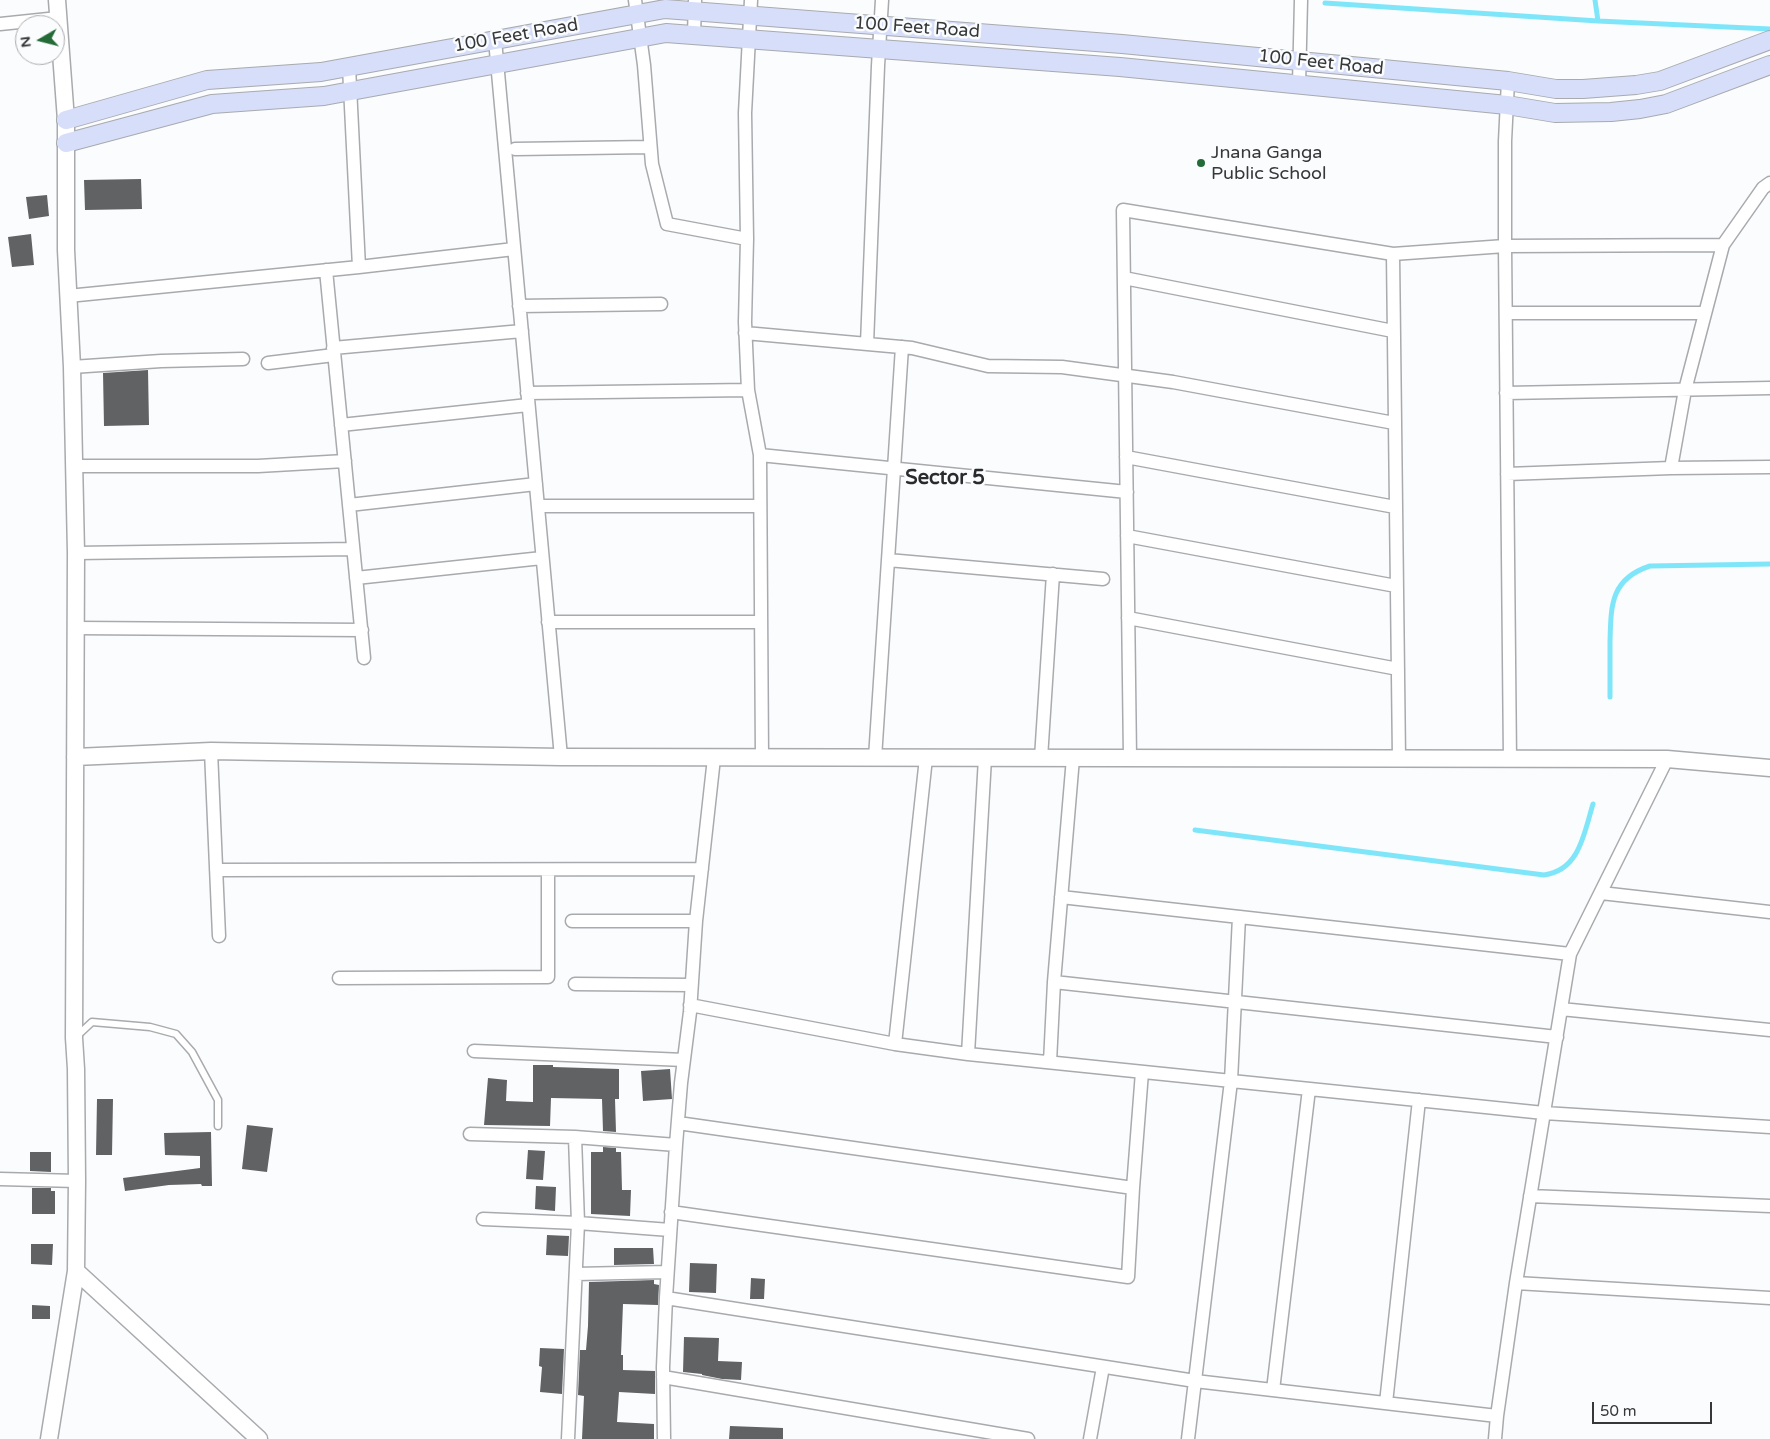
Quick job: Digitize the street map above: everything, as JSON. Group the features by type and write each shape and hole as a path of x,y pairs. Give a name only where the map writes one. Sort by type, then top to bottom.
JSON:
{"main road":[{"name":"100 Feet Road","path":"66,120 207,80 321,72 495,40 636,7 665,9 695,6 751,8 881,25 1122,44 1508,81 1556,89 1636,85 1660,81 1770,40"},
{"name":"100 Feet Road","path":"66,143 212,104 324,96 666,33 1120,67 1506,105 1555,113 1611,112 1666,104 1770,65"}],"street":[{"path":"57,0 58,15"},
{"path":"867,344 882,0"},
{"path":"1299,85 1301,0"},
{"path":"694,35 695,6"},
{"path":"636,7 644,65 652,164 667,224 747,240"},
{"path":"751,8 745,113 746,333 748,390 760,455 762,758"},
{"path":"0,24 15,22"},
{"path":"495,40 561,758"},
{"path":"49,1439 76,1271 77,1181 74,1038 76,553 72,367 66,250 66,120 62,65"},
{"path":"349,67 359,267"},
{"path":"1508,81 1505,141 1505,246 1510,760"},
{"path":"515,149 650,147"},
{"path":"1671,468 1685,390 1723,244 1762,188 1770,182"},
{"path":"1130,758 1123,210 1393,254 1505,246 1723,244"},
{"path":"68,296 359,267 514,249"},
{"path":"1393,254 1399,759"},
{"path":"326,270 364,658"},
{"path":"1124,278 1393,332"},
{"path":"519,306 661,304"},
{"path":"1506,313 1704,312"},
{"path":"268,363 334,351 522,330"},
{"path":"746,333 912,348 988,366 1062,367 1172,382 1394,423"},
{"path":"874,758 902,347"},
{"path":"72,367 161,361 243,359"},
{"path":"1506,393 1770,388"},
{"path":"341,426 528,399 748,390"},
{"path":"760,455 1127,492"},
{"path":"1126,457 1395,507"},
{"path":"74,466 258,466 344,461"},
{"path":"1507,474 1671,468 1770,467"},
{"path":"349,505 536,484"},
{"path":"538,506 760,506"},
{"path":"1127,536 1396,586"},
{"path":"76,553 353,549"},
{"path":"356,578 542,558"},
{"path":"888,560 1103,579"},
{"path":"1041,758 1053,574"},
{"path":"1128,618 1398,669"},
{"path":"548,622 761,622"},
{"path":"76,628 362,630"},
{"path":"75,757 211,751 561,758 1667,759 1770,768"},
{"path":"211,751 219,936"},
{"path":"664,1439 663,1377 671,1212 696,921 714,758"},
{"path":"895,1044 926,758"},
{"path":"968,1054 985,758"},
{"path":"1050,1062 1054,982 1073,758"},
{"path":"1496,1439 1497,1416 1516,1283 1570,954 1667,759"},
{"path":"216,870 702,869"},
{"path":"339,978 548,977 548,870"},
{"path":"1601,893 1770,912"},
{"path":"1061,897 1570,954"},
{"path":"1188,1439 1231,1081 1239,917"},
{"path":"572,921 696,921"},
{"path":"1054,982 1556,1037"},
{"path":"575,984 691,985"},
{"path":"690,1006 895,1044 968,1054 1544,1113 1770,1127"},
{"path":"1561,1009 1770,1030"},
{"path":"474,1051 684,1060"},
{"path":"671,1212 1128,1277 1142,1072"},
{"path":"1273,1390 1308,1089"},
{"path":"1386,1403 1419,1100"},
{"path":"678,1123 1133,1188"},
{"path":"470,1134 575,1137 676,1144"},
{"path":"568,1439 578,1223 575,1137"},
{"path":"0,1179 77,1181"},
{"path":"1530,1196 1770,1206"},
{"path":"483,1219 578,1223 670,1230"},
{"path":"76,1271 259,1439"},
{"path":"576,1274 667,1272"},
{"path":"1516,1283 1770,1298"},
{"path":"666,1298 1195,1381 1497,1416"},
{"path":"1090,1439 1103,1367"},
{"path":"663,1377 1028,1439"}],"lane":[{"path":"74,1038 92,1022 150,1027 176,1034 192,1052 218,1100 218,1126"}],"building":[{"path":"141,179 142,209 85,210 84,180"},
{"path":"47,195 49,216 29,219 26,197"},
{"path":"31,234 34,265 12,267 8,237"},
{"path":"148,370 149,425 104,426 103,373"},
{"path":"533,1065 619,1069 619,1099 615,1099 616,1132 603,1131 602,1099 551,1098 550,1126 484,1125 488,1078 507,1080 506,1101 533,1102"},
{"path":"670,1069 672,1099 643,1101 641,1071"},
{"path":"97,1099 113,1099 112,1155 96,1155"},
{"path":"247,1125 273,1128 267,1172 242,1169"},
{"path":"211,1132 212,1186 202,1186 201,1184 169,1185 125,1191 123,1178 200,1168 200,1156 165,1155 164,1133"},
{"path":"603,1147 616,1148 616,1152 621,1152 622,1190 631,1190 630,1216 591,1214 591,1152 603,1152"},
{"path":"528,1150 545,1151 543,1180 526,1179"},
{"path":"30,1152 51,1152 51,1172 30,1171"},
{"path":"536,1186 556,1187 555,1211 535,1209"},
{"path":"32,1188 51,1188 51,1191 55,1191 55,1214 32,1214"},
{"path":"547,1235 569,1236 568,1256 546,1255"},
{"path":"31,1244 53,1244 52,1265 31,1264"},
{"path":"614,1248 653,1248 654,1264 614,1265"},
{"path":"690,1263 717,1264 716,1293 689,1292"},
{"path":"751,1278 765,1279 764,1299 750,1299"},
{"path":"654,1280 654,1284 659,1285 658,1305 623,1304 621,1355 623,1355 623,1370 655,1371 655,1394 619,1392 617,1422 654,1424 654,1439 582,1439 584,1396 578,1395 580,1350 586,1350 589,1282"},
{"path":"32,1305 50,1306 50,1319 32,1319"},
{"path":"684,1337 719,1338 718,1361 742,1362 741,1380 722,1379 683,1372"},
{"path":"540,1348 564,1349 562,1394 540,1392 542,1367 539,1366"},
{"path":"730,1426 783,1428 783,1439 729,1439"}],"waterway":[{"path":"1595,0 1598,21"},
{"path":"1325,3 1598,21 1770,29"},
{"path":"1610,697 1611,617 1615,595 1627,578 1650,566 1770,564"},
{"path":"1195,830 1544,875 1556,872 1566,866 1573,858 1583,838 1593,804"}],"place":[{"name":"Jnana Ganga Public School","path":"1201,163"}],"district":[{"name":"Sector 5","path":"945,479"}]}
